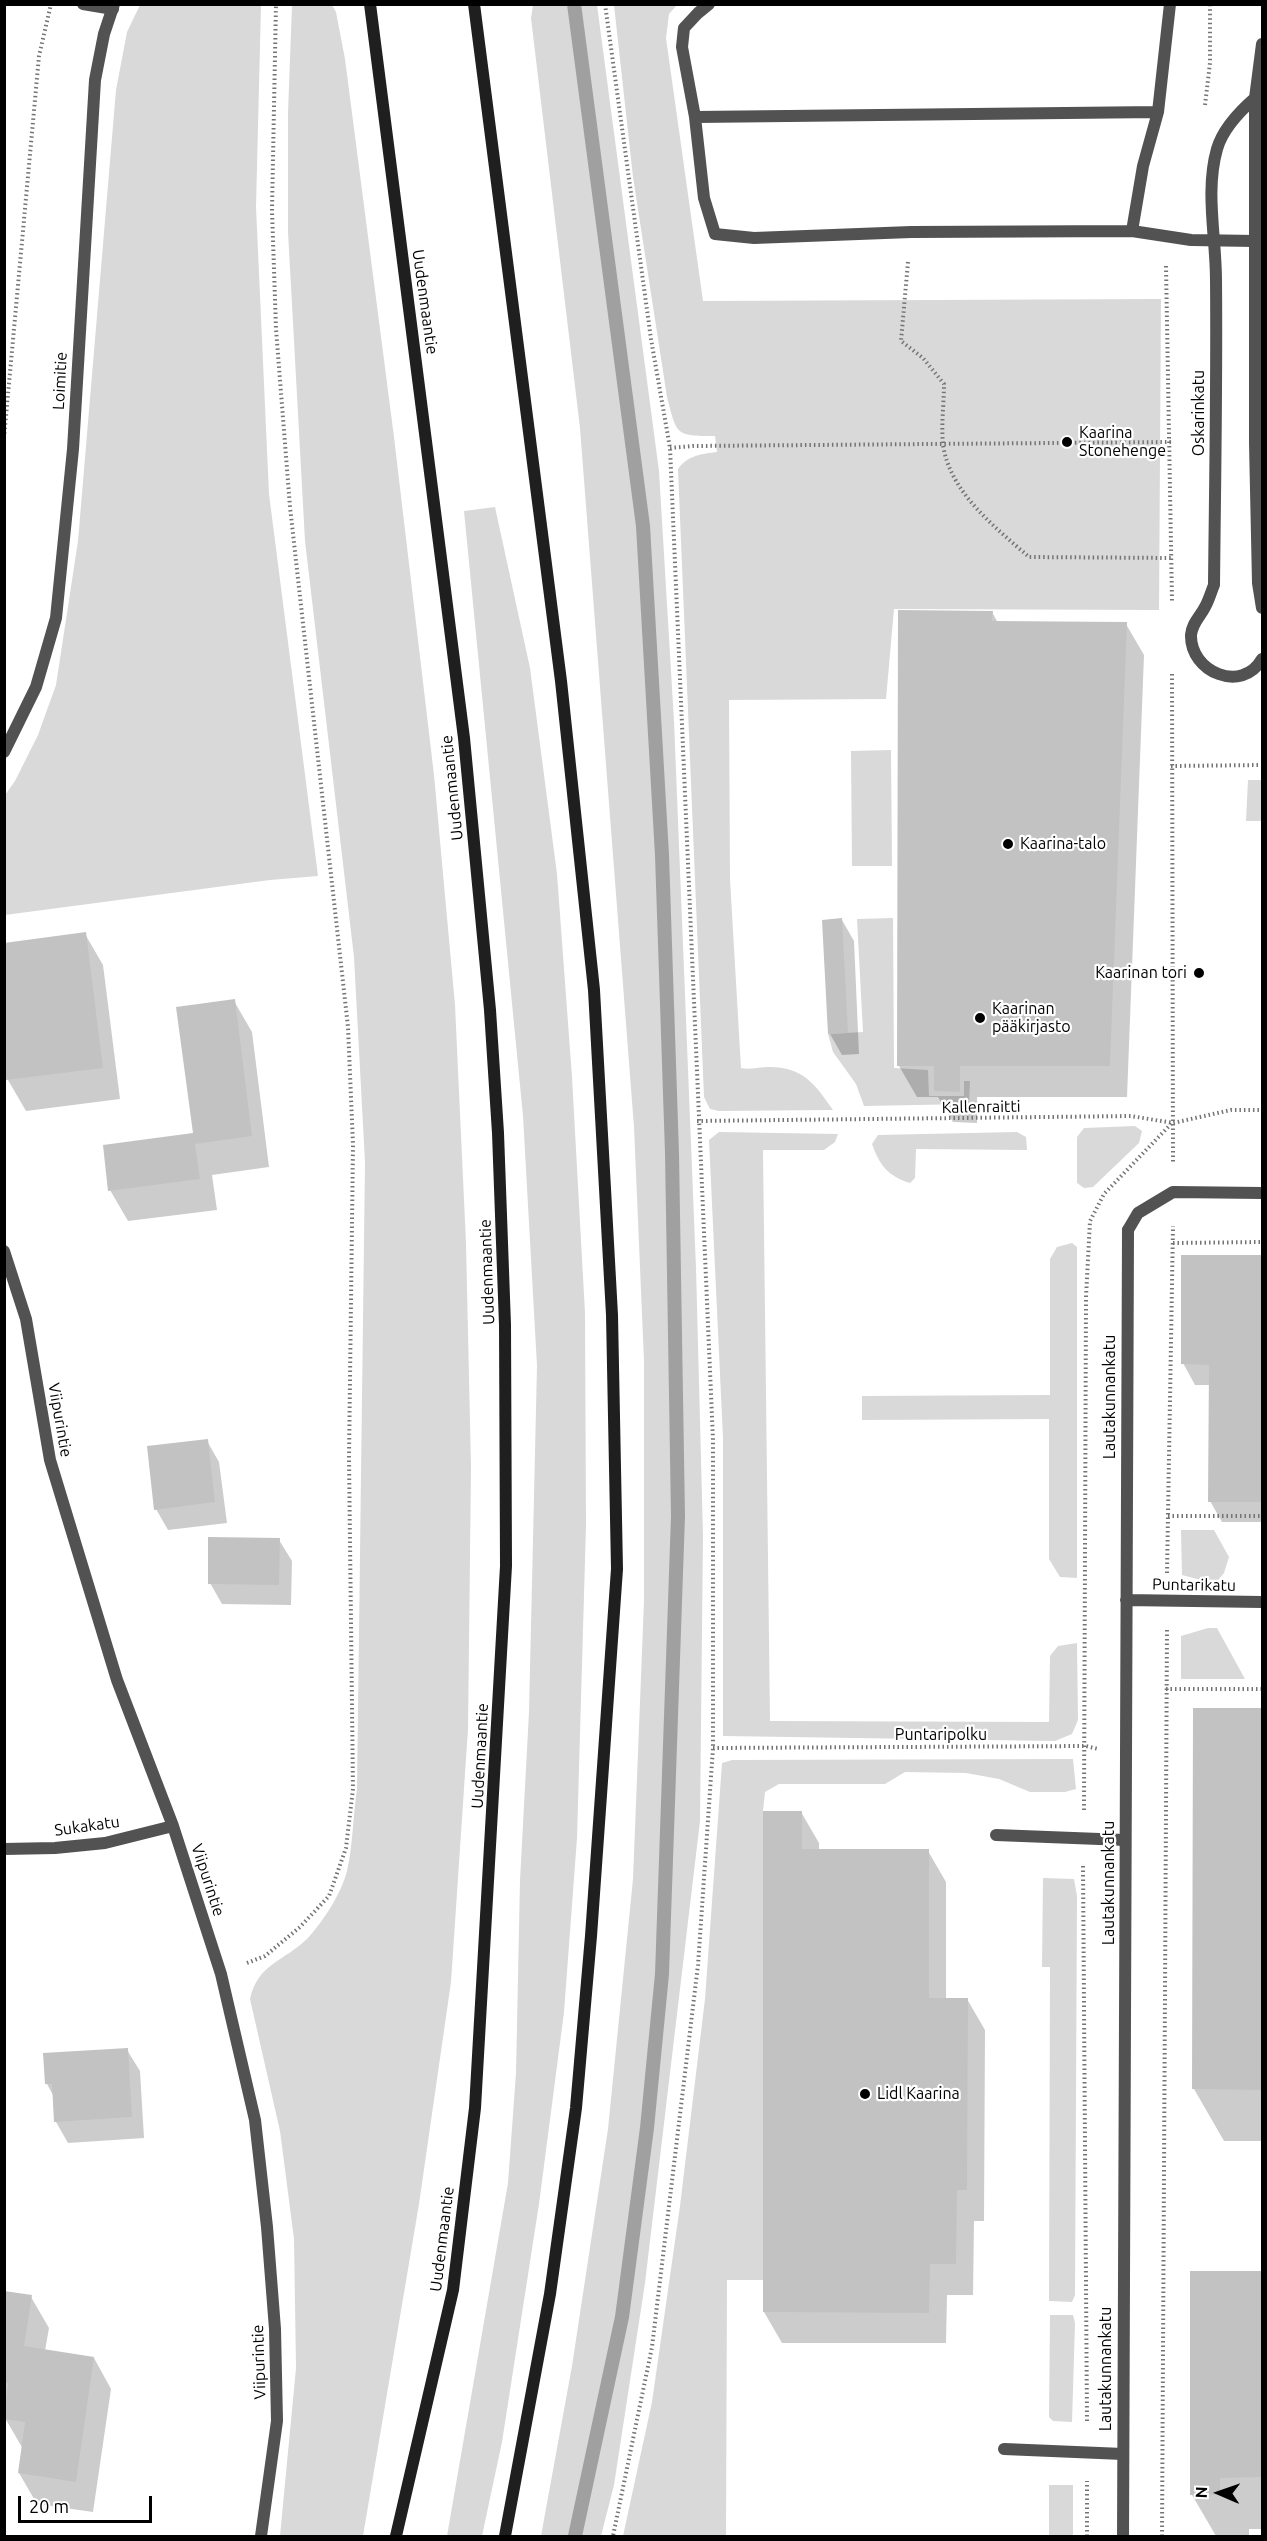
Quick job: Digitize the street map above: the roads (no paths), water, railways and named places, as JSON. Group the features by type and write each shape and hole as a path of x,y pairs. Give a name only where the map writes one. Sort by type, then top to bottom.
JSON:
{"main road":[{"name":"Uudenmaantie","path":"370,4 464,738 490,1010 498,1133 505,1336 506,1566 475,2108 453,2290 396,2536"},
{"path":"474,4 561,681 594,990 612,1315 617,1569 576,2108 550,2294 506,2536"}],"street":[{"path":"83,4 113,7"},
{"path":"710,4 684,28 682,47 695,117 704,198 715,234 754,237 911,232 1132,231 1215,241 1255,241"},
{"path":"1132,231 1143,166 1158,112 1170,4"},
{"name":"Loimitie","path":"4,752 36,687 56,618 73,449 95,80 104,34 113,7"},
{"path":"1263,44 1258,98 1255,241 1258,583 1263,608"},
{"name":"Oskarinkatu","path":"1258,98 1239,112 1218,146 1213,169 1216,300 1214,585 1205,608 1196,620 1191,633 1192,648 1198,661 1209,670 1222,676 1236,676 1249,672 1263,659"},
{"path":"695,117 1158,112"},
{"name":"Lautakunnankatu","path":"1123,2536 1128,1230 1138,1213 1173,1192 1263,1193"},
{"name":"Viipurintie","path":"4,1251 26,1319 50,1460 117,1680 173,1826 221,1974 255,2120 267,2226 274,2318 277,2421 261,2536"},
{"name":"Puntarikatu","path":"1126,1600 1263,1602"},
{"name":"Sukakatu","path":"4,1849 55,1848 105,1843 173,1826"},
{"path":"996,1835 1125,1840"},
{"path":"1004,2449 1123,2454"}],"waterway":[{"path":"574,4 643,526 662,855 672,1153 678,1516 662,1974 647,2128 622,2317 575,2536"}],"place":[{"name":"Kaarina Stonehenge","path":"1067,442"},
{"name":"Kaarina-talo","path":"1008,844"},
{"name":"Kaarinan tori","path":"1199,973"},
{"name":"Kaarinan pääkirjasto","path":"980,1018"},
{"name":"Lidl Kaarina","path":"865,2094"}]}
